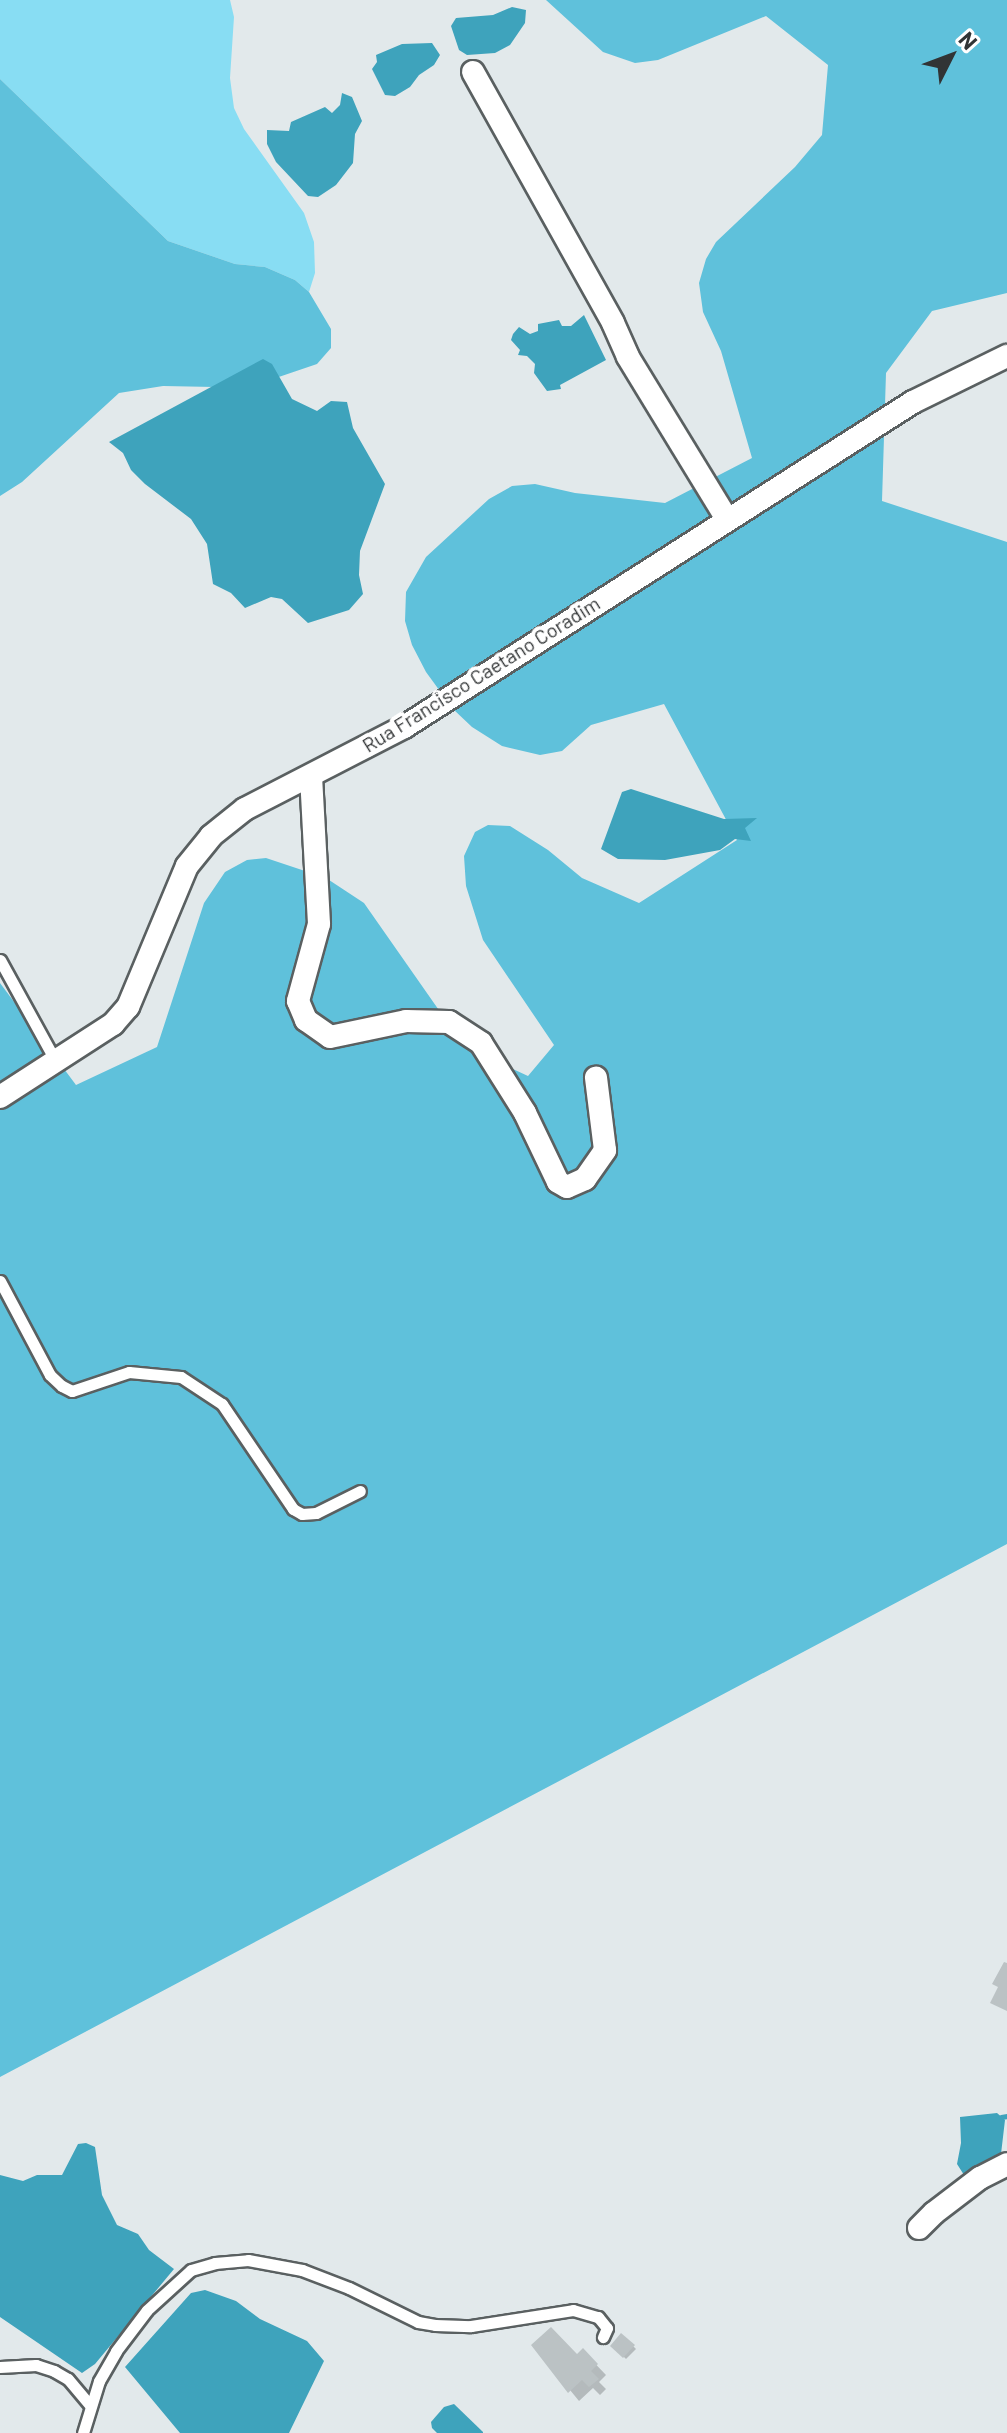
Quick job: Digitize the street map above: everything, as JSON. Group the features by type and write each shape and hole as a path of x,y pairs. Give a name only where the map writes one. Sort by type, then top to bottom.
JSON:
{"street":[{"path":"473,72 613,323 628,357 727,519"},
{"name":"Rua Francisco Caetano Coradim","path":"0,1097 113,1024 128,1007 187,866 211,836 245,809 404,727 913,402 1007,356"},
{"path":"311,776 319,924 298,1001 306,1020 330,1037 406,1021 449,1022 481,1043 525,1113 558,1182 567,1187 585,1179 605,1150 596,1078"},
{"path":"919,2228 980,2178 1007,2164"}],"lane":[{"path":"0,960 56,1063"},
{"path":"0,1281 50,1375 62,1386 72,1391 129,1372 181,1377 222,1404 280,1494 302,1514 316,1513 360,1491"},
{"path":"83,2433 89,2423 90,2405 116,2351 147,2310 191,2270 215,2263 248,2260 302,2270 349,2288 418,2322 435,2325 471,2326 573,2310 598,2317 607,2328 603,2337"},
{"path":"0,2367 36,2365 54,2371 68,2379 90,2405"}],"shaded area":[{"path":"0,0 230,0 234,17 230,78 234,108 244,129 304,213 314,242 315,273 309,292 295,280 265,267 235,264 168,241 0,79"},
{"path":"546,0 1007,0 1007,293 932,311 886,373 882,501 1007,542 1007,1544 0,2077 0,983 76,1085 157,1047 204,903 225,872 247,860 266,858 326,878 364,903 464,1046 528,1076 554,1045 483,940 466,886 464,856 475,832 488,825 510,826 548,850 582,878 639,903 737,840 664,704 591,725 562,751 540,755 502,746 472,727 453,709 426,672 412,645 405,621 406,592 426,557 489,499 512,486 535,484 575,493 665,503 752,458 721,351 703,312 699,283 706,259 716,242 795,167 822,135 828,65 766,16 658,60 635,63 603,52"},
{"path":"512,7 526,10 525,23 510,45 495,53 467,55 459,50 451,26 456,18 493,15"},
{"path":"432,43 440,55 434,65 419,75 410,87 395,96 385,95 372,69 377,62 376,55 402,44"},
{"path":"0,79 168,241 235,264 265,267 295,280 309,292 331,329 331,348 317,364 264,382 215,387 163,386 119,393 22,482 0,496"},
{"path":"342,93 352,97 362,121 355,134 353,163 336,185 318,197 308,196 276,162 267,144 267,130 289,131 291,122 325,107 332,113 340,105"},
{"path":"584,315 606,360 560,385 561,389 547,391 534,373 535,364 527,356 518,355 520,350 511,340 513,334 519,327 530,334 538,331 538,324 559,320 562,326 571,326"},
{"path":"263,359 272,364 292,399 317,411 331,401 347,402 353,428 385,484 360,551 359,575 363,594 349,610 308,623 282,599 271,597 245,608 231,593 213,584 207,544 191,519 145,484 131,470 123,453 109,442"},
{"path":"631,789 724,819 757,818 745,828 751,841 735,839 720,850 665,860 618,859 601,849 622,792"},
{"path":"997,2113 1005,2120 1001,2154 971,2177 964,2175 957,2164 961,2143 960,2117"},
{"path":"78,2144 95,2147 102,2195 117,2225 138,2234 149,2250 174,2269 95,2364 82,2373 0,2317 0,2175 23,2181 37,2175 62,2175"},
{"path":"205,2290 236,2301 260,2319 307,2341 324,2361 289,2433 180,2433 125,2367 191,2293"},
{"path":"454,2404 483,2433 437,2433 432,2428 431,2422 444,2407"}],"building":[{"path":"1004,1962 1007,1963 1007,2011 990,2003 998,1987 992,1984"},
{"path":"551,2327 577,2354 583,2348 598,2364 591,2371 599,2379 589,2387 582,2380 568,2393 531,2345"},
{"path":"621,2333 635,2345 623,2358 610,2346"}],"waterway":[{"path":"1001,2117 1007,2116"}]}
